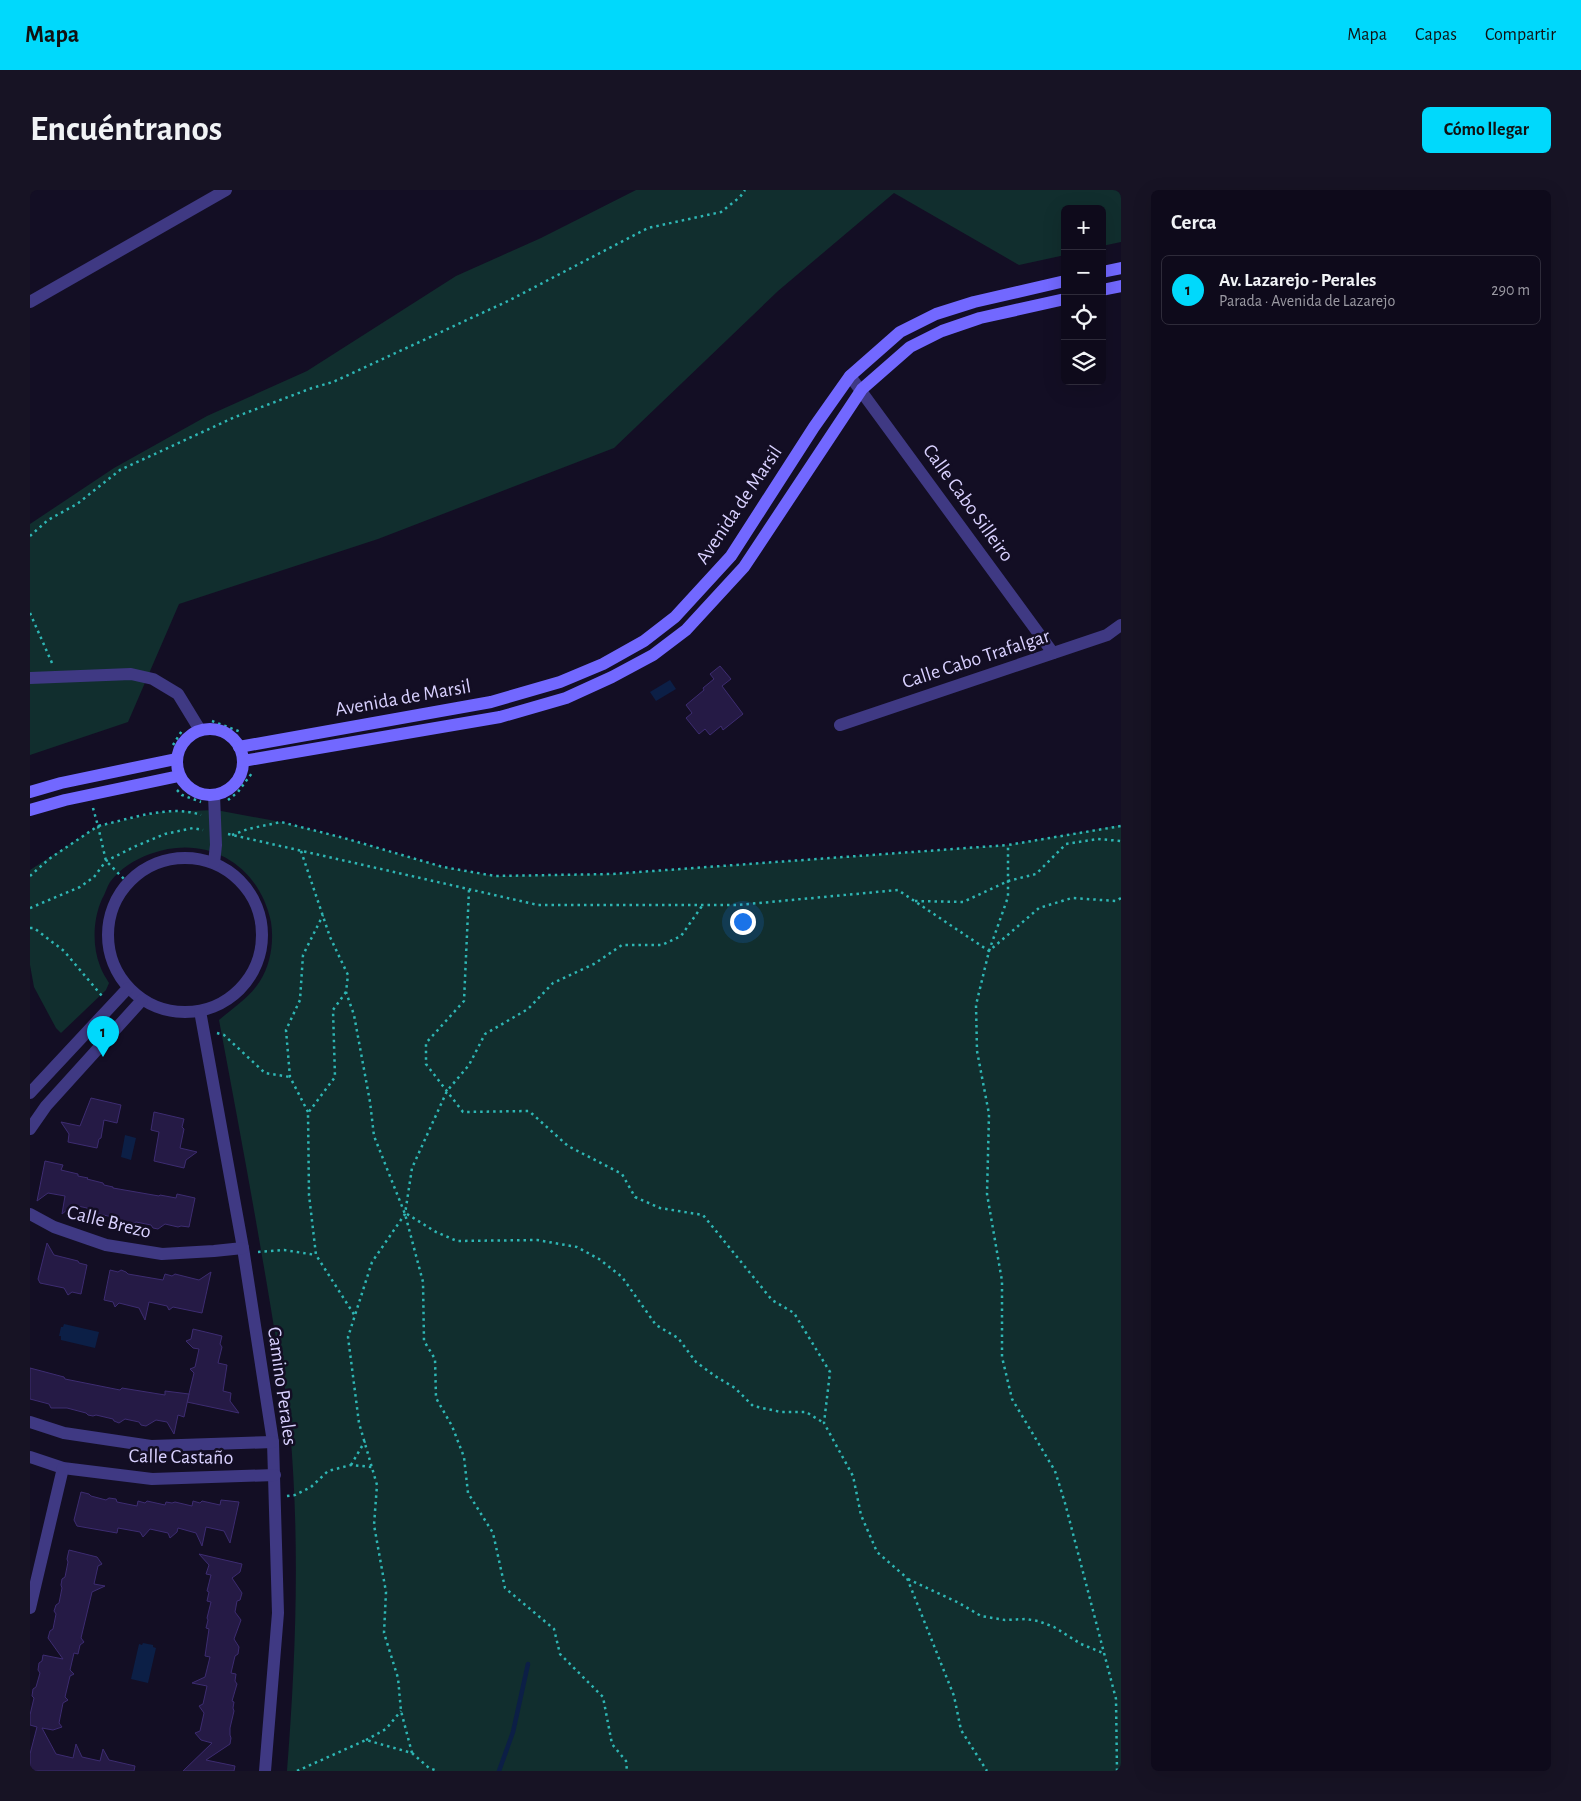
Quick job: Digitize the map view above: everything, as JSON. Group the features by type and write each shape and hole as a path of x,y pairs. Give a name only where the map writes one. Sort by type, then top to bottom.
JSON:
{"street":[{"path":"30,302 203,196 226,190"},
{"path":"1106,271 1121,268"},
{"name":"Avenida de Marsil","path":"239,747 491,702 560,682 602,664 644,641 675,616 731,556 814,427 850,376 900,332 936,314 974,302 1061,282"},
{"path":"1106,289 1121,286"},
{"name":"Avenida de Marsil","path":"243,762 500,717 566,698 612,677 653,655 686,630 744,567 862,389 910,347 942,331 980,318 1061,299"},
{"name":"Calle Cabo Silleiro","path":"850,376 862,389 1054,653"},
{"name":"Calle Cabo Trafalgar","path":"840,725 1107,635 1121,625"},
{"path":"30,678 131,674 153,679 178,694 198,725 223,731 232,737 239,747 243,762 240,776 234,785 225,792 214,795 202,794 192,790 183,782 172,755"},
{"path":"30,792 172,755 178,751 184,740 198,725"},
{"path":"30,810 65,800 179,776"},
{"path":"214,795 214,863"},
{"path":"177,858 196,858 214,863 233,874 248,890 255,903 262,931 260,953 252,974 238,991 221,1004 200,1011 180,1012 160,1009 142,1000 128,988 114,969 108,947 107,924 114,902 127,882 142,870 159,862 177,858"},
{"path":"30,1091 128,988"},
{"path":"30,1129 46,1106 142,1000"},
{"name":"Camino Perales","path":"200,1011 243,1250 273,1442 278,1613 265,1771"},
{"name":"Calle Brezo","path":"30,1214 54,1227 106,1245 162,1254 243,1250"},
{"name":"Calle Castaño","path":"30,1422 64,1433 151,1446 273,1442"},
{"name":"Calle Castaño","path":"30,1457 63,1468 152,1479 275,1475"},
{"path":"30,1608 63,1468"}],"path":[{"path":"30,536 48,520 77,504 120,470 235,417 333,382 508,301 648,228 720,212 740,197 745,190"},
{"path":"30,613 52,662 52,678"},
{"path":"172,755 173,746 186,725 198,725 207,716 212,721 227,725 241,732 252,745"},
{"path":"248,781 256,767"},
{"path":"93,810 106,861 127,882"},
{"path":"30,876 49,859 98,826 161,812 192,812 206,817 213,831"},
{"path":"230,835 281,822 443,867 495,876 612,874 1008,844 1121,826"},
{"path":"30,908 80,887 94,877 106,861 165,834 193,828 538,906 738,906 898,890 989,951"},
{"path":"914,901 963,902 1008,881 1036,874 1066,844 1098,839 1121,840"},
{"path":"1008,844 1008,897 989,951 976,1005 977,1051 989,1114 988,1194 1002,1281 1002,1357 1012,1400 1055,1471 1116,1699 1117,1771"},
{"path":"301,851 330,937 348,975 346,992 354,1015 370,1102 374,1136 405,1214 423,1282 424,1341 435,1359 436,1398 452,1426 464,1457 468,1493 494,1533 505,1588 554,1629 560,1654 603,1697 612,1744 626,1760 627,1771"},
{"path":"469,890 464,1001 426,1044 426,1064 463,1112 529,1111 568,1146 622,1174 635,1197 660,1208 704,1215 772,1300 794,1314 830,1372 824,1423"},
{"path":"989,951 1039,908 1072,898 1116,901 1121,898"},
{"path":"412,1753 401,1711 398,1678 384,1633 386,1592 374,1524 377,1485 359,1423 348,1337 372,1262 405,1214 412,1168 447,1091 469,1065 485,1034 528,1009 553,983 594,964 622,945 662,945 681,936 702,906"},
{"path":"323,915 303,955 300,1000 286,1030 290,1076 308,1113 308,1195 316,1255 355,1316"},
{"path":"30,928 34,928 64,951 105,999"},
{"path":"308,1113 335,1077 333,1010 346,992"},
{"path":"217,1033 224,1035 266,1072 290,1076"},
{"path":"405,1214 436,1232 457,1241 536,1240 577,1247 599,1259 622,1277 656,1325 678,1338 696,1362 735,1388 753,1406 781,1412 806,1412 824,1423 853,1476 860,1515 877,1552 907,1578 959,1603 981,1616 1005,1620 1026,1619 1038,1621 1104,1654"},
{"path":"243,1250 284,1250 316,1255"},
{"path":"351,1465 365,1441"},
{"path":"275,1497 295,1495 311,1486 328,1471 351,1465 373,1467"},
{"path":"907,1578 954,1696 961,1730 987,1771"},
{"path":"297,1771 386,1729 401,1711"},
{"path":"366,1740 412,1753 429,1768 438,1771"}],"green space":[{"path":"636,190 1121,190 1121,242 1106,245 1106,205 1061,205 1061,256 1019,265 894,193 778,291 614,448 378,539 179,604 128,722 30,755 30,524 114,468 207,416 307,371 456,276 541,238"},
{"path":"216,810 281,822 443,867 495,876 612,874 1008,845 1121,825 1121,1771 287,1771 296,1600 295,1514 289,1414 219,1020 251,992 260,981 267,967 272,937 271,922 265,902 255,884 242,869 227,858 210,851 191,848 171,849 150,854 128,865 109,884 97,915 95,941 97,958 109,983 106,990 61,1033 56,1028 34,987 30,965 30,870 98,826 161,812"}],"water":[{"path":"670,680 676,689 656,701 650,692"},
{"path":"125,1135 136,1138 131,1160 121,1157"},
{"path":"64,1324 99,1332 95,1348 61,1340 61,1336 59,1336 61,1327"},
{"path":"143,1643 153,1645 156,1648 148,1683 131,1679 139,1644 142,1645"}],"building":[{"path":"720,666 731,679 722,686 743,714 723,730 721,726 710,735 705,729 699,734 686,718 692,713 686,705 714,679 710,674"},
{"path":"91,1098 121,1105 117,1123 104,1120 97,1148 68,1142 69,1134 61,1122 80,1126"},
{"path":"154,1112 184,1119 180,1148 197,1152 186,1160 184,1168 154,1161 159,1132 151,1130"},
{"path":"45,1161 63,1165 61,1170 78,1174 78,1176 113,1188 159,1196 176,1198 177,1194 195,1198 189,1227 165,1224 158,1229 153,1228 151,1225 136,1222 131,1225 117,1220 117,1218 99,1214 96,1216 91,1215 87,1208 73,1205 62,1214 65,1196 48,1193 37,1201"},
{"path":"47,1243 54,1255 87,1265 81,1294 72,1292 68,1295 64,1288 40,1283 38,1279"},
{"path":"110,1270 118,1272 121,1270 128,1274 163,1280 165,1274 172,1276 175,1274 199,1280 211,1272 202,1313 173,1307 169,1310 167,1306 149,1302 145,1320 139,1308 119,1303 115,1307 113,1302 104,1300"},
{"path":"193,1329 222,1336 220,1344 222,1347 218,1363 227,1365 223,1391 231,1393 230,1401 239,1413 187,1402 194,1373 190,1369 195,1367 199,1349 193,1348 186,1341 191,1339"},
{"path":"30,1368 64,1377 65,1379 120,1390 122,1388 165,1395 165,1391 189,1394 184,1417 178,1415 174,1434 167,1422 156,1420 146,1426 141,1425 139,1422 125,1419 119,1423 113,1419 88,1415 67,1408 51,1408 49,1404 30,1399"},
{"path":"81,1492 106,1500 109,1498 116,1499 117,1502 137,1506 138,1501 165,1505 166,1502 175,1502 192,1506 193,1501 220,1505 221,1500 239,1502 230,1543 224,1531 206,1527 202,1546 196,1533 178,1528 177,1532 170,1538 168,1533 150,1529 143,1537 140,1532 118,1528 117,1533 77,1526 74,1520"},
{"path":"69,1550 97,1557 102,1564 98,1566 94,1584 105,1586 92,1592 81,1638 84,1642 80,1645 78,1654 74,1653 70,1670 74,1674 70,1676 65,1697 68,1700 63,1703 59,1723 62,1727 53,1730 42,1728 56,1754 73,1758 76,1744 82,1757 100,1761 103,1749 109,1760 135,1766 134,1771 30,1771 30,1754 37,1727 30,1725 30,1715 34,1698 32,1696 33,1689 36,1687 40,1673 38,1670 39,1663 42,1661 43,1655 63,1659 48,1638 50,1631 53,1629 56,1614 54,1611 59,1603 62,1579 65,1577"},
{"path":"199,1554 242,1564 240,1572 232,1578 242,1593 240,1600 237,1601 235,1612 241,1620 234,1639 239,1647 231,1673 236,1674 235,1681 237,1684 232,1701 234,1702 234,1711 230,1728 230,1744 206,1760 235,1766 234,1771 183,1771 212,1743 201,1740 195,1733 200,1731 204,1713 199,1706 203,1704 207,1686 192,1683 205,1677 210,1657 205,1656 209,1629 206,1628 207,1618 211,1602 207,1601 209,1592 207,1591 211,1575 206,1574 209,1565"}],"waterway":[{"path":"499,1771 513,1732 528,1664"}],"place":[{"name":"Av. Lazarejo - Perales","path":"103,1057"}]}
